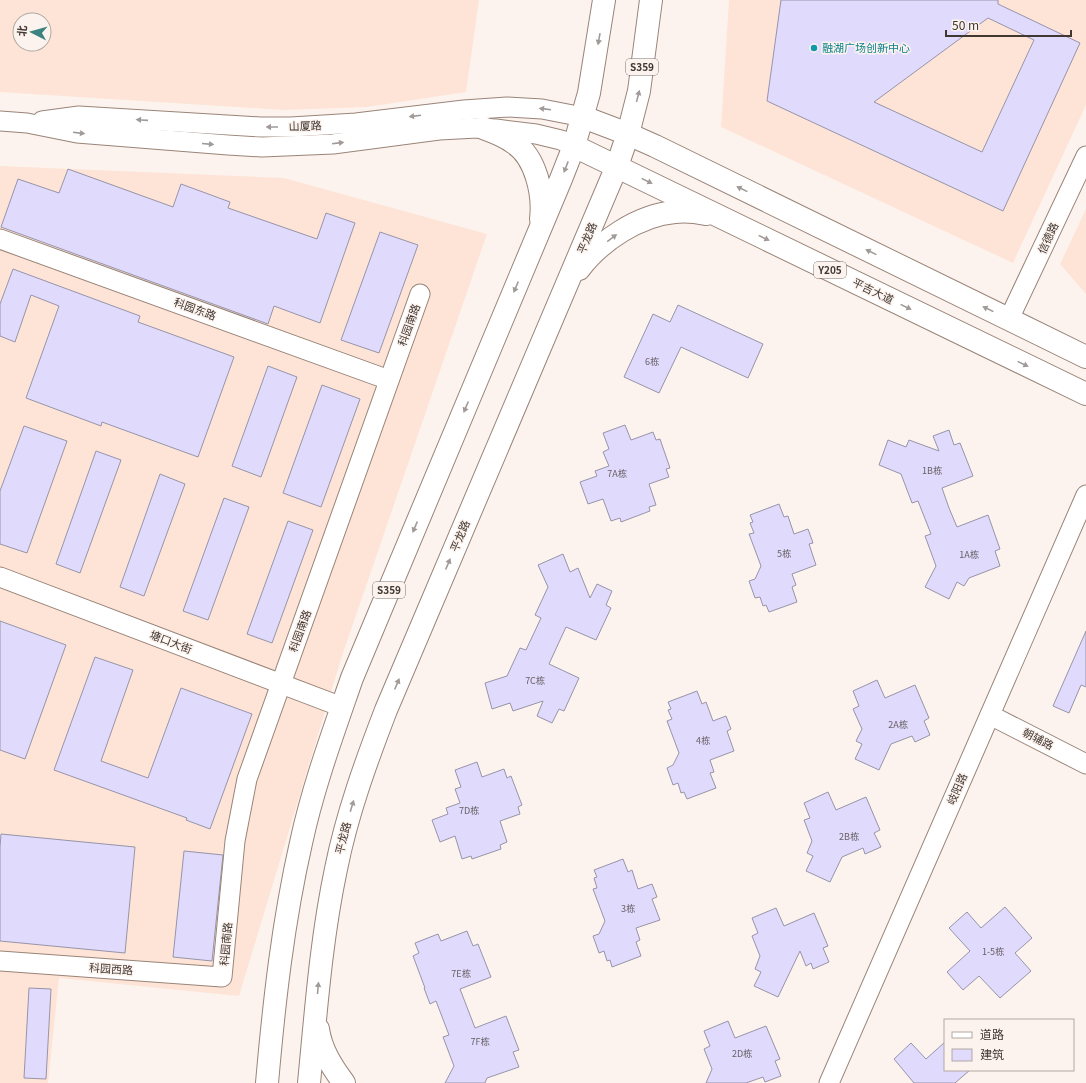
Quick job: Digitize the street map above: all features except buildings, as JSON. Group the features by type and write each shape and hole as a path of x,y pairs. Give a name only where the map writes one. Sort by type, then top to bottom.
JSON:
{"main road":[{"name":"S359","path":"267,1083 288,907 299,850 314,789 342,707 379,613 539,234 574,146 583,117 594,70 604,0"},
{"name":"平龙路","path":"309,1083 319,970 326,919 336,868 349,817 364,769 386,710 566,286 628,134 639,91 651,0"},
{"path":"583,117 628,134 1086,357"},
{"path":"483,128 502,135 516,144 526,155 535,172 541,190 542,210 539,234"},
{"name":"平吉大道","path":"574,146 1086,394"},
{"path":"566,286 584,263 600,247 618,233 640,222 656,216 674,212 691,212 724,218"},
{"path":"316,1010 318,1032 323,1050 332,1067 344,1083"}],"street":[{"name":"山厦路","path":"27,123 79,116 260,127 291,127 348,124 464,110 507,107 542,109 583,117"},
{"name":"山厦路","path":"0,121 27,123 77,133 262,147 333,144 440,130 483,128 536,134 561,140 574,146"},
{"name":"信德路","path":"1009,319 1086,156"},
{"name":"科园东路","path":"0,239 389,380"},
{"name":"科园南路","path":"222,977 235,841 247,779 420,294"},
{"name":"岐阳路","path":"829,1083 1086,494"},
{"name":"塘口大街","path":"0,577 342,707"},
{"name":"朝辅路","path":"990,715 1086,764"},
{"name":"科园西路","path":"0,962 222,977"}],"shaded area":[{"path":"0,0 479,0 466,92 367,107 284,110 0,92"},
{"path":"729,0 1086,0 1086,105 1013,263 721,127"},
{"path":"0,166 284,178 487,234 341,659 239,996 59,978 48,1083 0,1083"},
{"path":"1086,209 1086,294 1060,264"}],"place":[{"name":"融湖广场创新中心","path":"814,48"}]}
